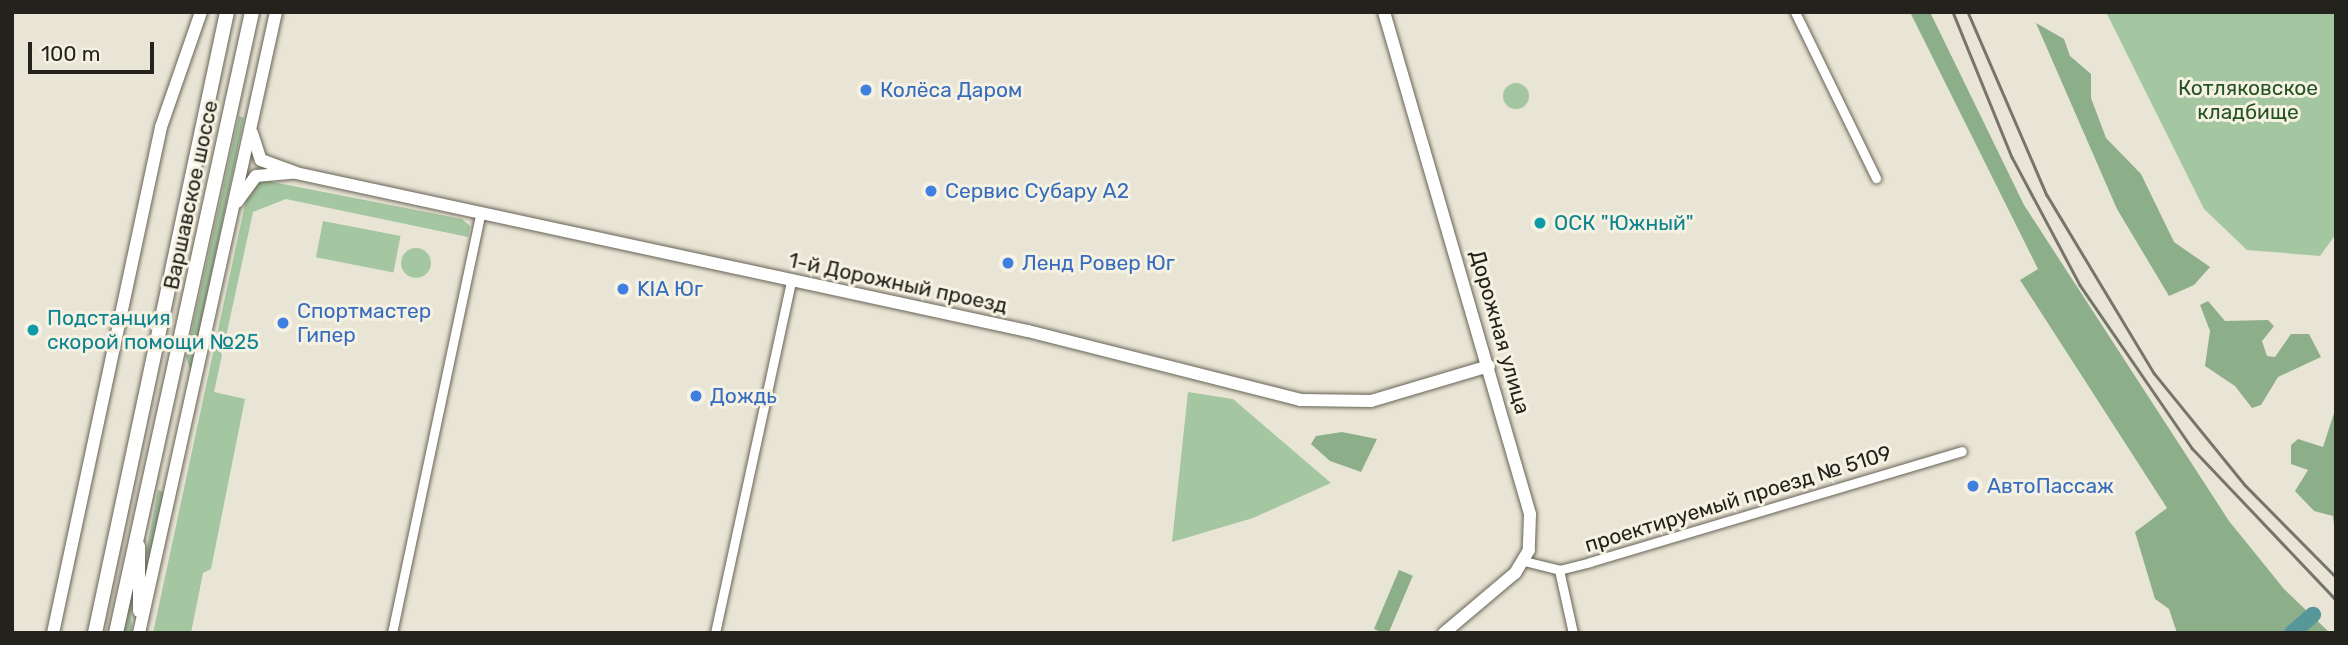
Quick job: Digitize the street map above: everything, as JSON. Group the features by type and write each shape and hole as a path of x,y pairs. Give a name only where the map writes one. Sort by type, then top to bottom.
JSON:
{"main road":[{"path":"53,633 161,127 201,12"},
{"name":"Варшавское шоссе","path":"94,628 227,12"},
{"name":"Варшавское шоссе","path":"116,633 252,12"},
{"path":"139,633 276,12"},
{"name":"Дорожная улица","path":"1384,12 1530,514 1524,561"},
{"path":"253,119 255,153 296,173"},
{"path":"232,213 250,179 296,173"},
{"name":"1-й Дорожный проезд","path":"296,173 791,280 1318,403 1371,401 1489,366"},
{"path":"139,526 139,633"},
{"path":"1444,633 1524,561"}],"street":[{"path":"1795,12 1876,178"},
{"path":"392,633 480,214"},
{"path":"715,633 791,280"},
{"name":"проектируемый проезд № 5109","path":"1559,570 1962,451"},
{"path":"1524,561 1559,570 1573,633"}],"green space":[{"path":"1910,12 1930,12 2024,205 2229,521 2284,589 2330,633 2177,633 2169,609 2155,599 2135,532 2167,508 2020,280 2038,269"},
{"name":"Котляковское кладбище","path":"2106,12 2336,12 2336,234 2320,256 2247,250 2204,209"},
{"path":"2036,23 2064,39 2070,56 2091,74 2091,98 2106,138 2141,174 2174,242 2210,267 2194,285 2169,296 2117,209"},
{"path":"1516,83 1525,87 1529,96 1525,105 1516,109 1507,105 1503,96 1507,87"},
{"path":"239,116 244,118 191,372 186,357"},
{"path":"262,180 462,219 470,226 468,237 286,199 253,212 214,392 245,399 211,569 203,573 191,633 153,633 247,195"},
{"path":"323,221 401,236 393,272 316,257"},
{"path":"416,248 427,252 431,263 427,274 416,278 405,274 401,263 405,252"},
{"path":"2208,301 2225,321 2268,320 2274,326 2262,341 2267,356 2275,357 2291,334 2309,334 2321,357 2278,377 2261,405 2252,408 2235,386 2205,366 2210,331 2200,305"},
{"path":"1188,392 1233,399 1331,483 1253,518 1172,542"},
{"path":"2336,407 2336,544 2333,516 2314,511 2295,491 2308,470 2291,464 2291,445 2298,439 2323,447"},
{"path":"1342,432 1377,439 1361,472 1330,461 1311,444 1316,436"},
{"path":"158,490 164,492 149,560 146,552"},
{"path":"1399,570 1413,576 1389,633 1374,629"},
{"path":"130,597 132,633 122,633"}],"waterway":[{"path":"2292,633 2313,615"}],"railway":[{"path":"1953,12 2012,157 2080,285 2192,448 2336,600"},
{"path":"1968,12 2047,195 2154,373 2245,485 2336,577"}],"place":[{"name":"Колёса Даром","path":"866,90"},
{"name":"Сервис Субару А2","path":"931,191"},
{"name":"ОСК \"Южный\"","path":"1540,223"},
{"name":"Ленд Ровер Юг","path":"1008,263"},
{"name":"KIA Юг","path":"623,289"},
{"name":"Спортмастер Гипер","path":"283,323"},
{"name":"Подстанция скорой помощи №25","path":"33,330"},
{"name":"Дождь","path":"696,396"},
{"name":"АвтоПассаж","path":"1973,486"}]}
